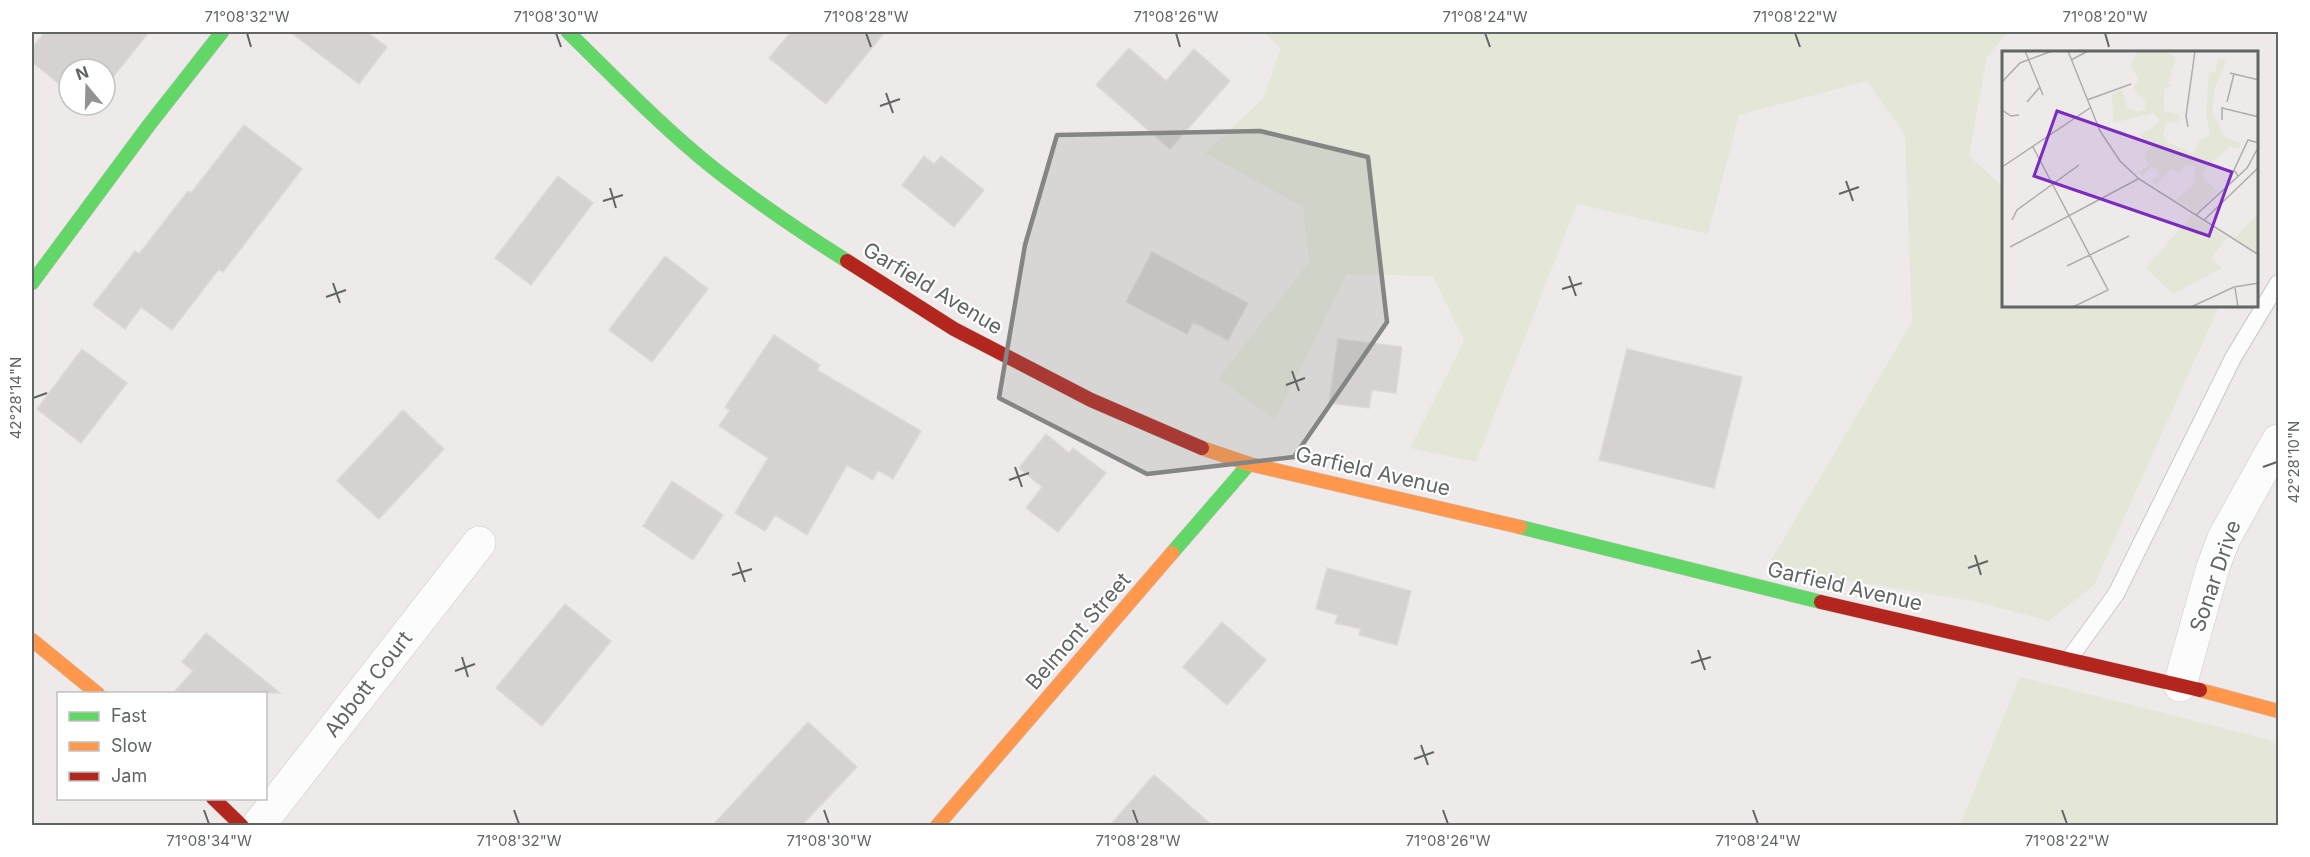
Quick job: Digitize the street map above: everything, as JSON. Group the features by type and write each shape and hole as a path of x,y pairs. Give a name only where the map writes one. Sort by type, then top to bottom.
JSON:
{"street":[{"path":"32,283 149,125 222,32"},
{"name":"Garfield Avenue","path":"568,32 654,117 712,167 787,223 954,329 1091,400 1196,446 1249,464 1504,524 1735,582 2180,685 2278,711"},
{"name":"Sonar Drive","path":"2180,685 2213,567 2224,538 2278,441"},
{"name":"Belmont Street","path":"937,825 1249,464"},
{"name":"Abbott Court","path":"258,825 478,543"},
{"path":"32,640 97,692"},
{"path":"215,800 242,825"}],"lane":[{"path":"2069,659 2116,594 2229,366 2278,283"}],"highlighted area":[{"path":"1260,131 1368,157 1387,322 1294,457 1147,474 999,398 1025,245 1057,135"}],"shaded area":[{"path":"1263,32 2008,32 1987,57 1969,156 2002,186 2002,308 2218,308 2094,585 2049,621 1973,601 1767,567 1912,322 1905,135 1867,81 1739,115 1708,234 1577,204 1476,462 1410,448 1464,341 1433,276 1347,274 1275,419 1218,379 1309,262 1303,207 1205,153 1263,99 1281,48"},
{"path":"2020,677 2278,742 2278,825 1960,825"}],"building":[{"path":"45,32 149,32 117,72 117,57 57,57 57,82 32,62 32,48"},
{"path":"290,32 367,32 387,47 359,84"},
{"path":"791,32 885,32 826,104 769,58"},
{"path":"1129,48 1166,81 1194,49 1230,81 1170,149 1096,85"},
{"path":"244,125 302,169 223,272 219,269 172,330 141,307 125,329 93,305 135,251 139,254 188,191 191,193"},
{"path":"924,156 934,164 941,156 984,190 954,227 902,185"},
{"path":"558,176 593,203 531,285 495,258"},
{"path":"1152,252 1248,303 1228,340 1193,322 1187,334 1126,302"},
{"path":"665,256 708,289 652,362 609,330"},
{"path":"774,335 820,365 817,370 921,431 893,479 878,470 873,480 847,465 807,535 775,515 765,531 735,513 768,458 719,426 730,410 725,407"},
{"path":"1338,339 1402,347 1396,393 1372,390 1369,408 1329,403"},
{"path":"82,349 127,383 81,443 37,409"},
{"path":"1627,349 1742,377 1714,488 1599,460"},
{"path":"403,410 444,449 379,519 337,481"},
{"path":"1046,434 1069,453 1073,448 1106,473 1058,532 1026,508 1042,487 1019,468"},
{"path":"672,481 723,515 693,560 643,526"},
{"path":"1327,568 1411,591 1397,645 1359,635 1361,629 1335,623 1338,615 1316,609"},
{"path":"565,604 611,641 542,726 496,688"},
{"path":"1222,622 1266,660 1227,705 1183,667"},
{"path":"206,633 280,693 174,692 193,671 182,662"},
{"path":"808,722 857,767 802,825 713,825"},
{"path":"1154,775 1212,825 1110,825"}],"traffic: fast":[{"path":"32,283 149,125 222,32"},
{"path":"568,32 656,118 712,167 778,216 847,261"},
{"path":"1172,553 1249,464"},
{"path":"1520,527 1821,602"}],"traffic: slow":[{"path":"1202,448 1249,464 1520,527"},
{"path":"937,826 1172,553"},
{"path":"32,640 96,692"},
{"path":"2200,690 2278,711"}],"traffic: jam":[{"path":"847,261 954,329 1091,400 1202,448"},
{"path":"1821,602 2200,690"},
{"path":"215,800 242,826"}]}
